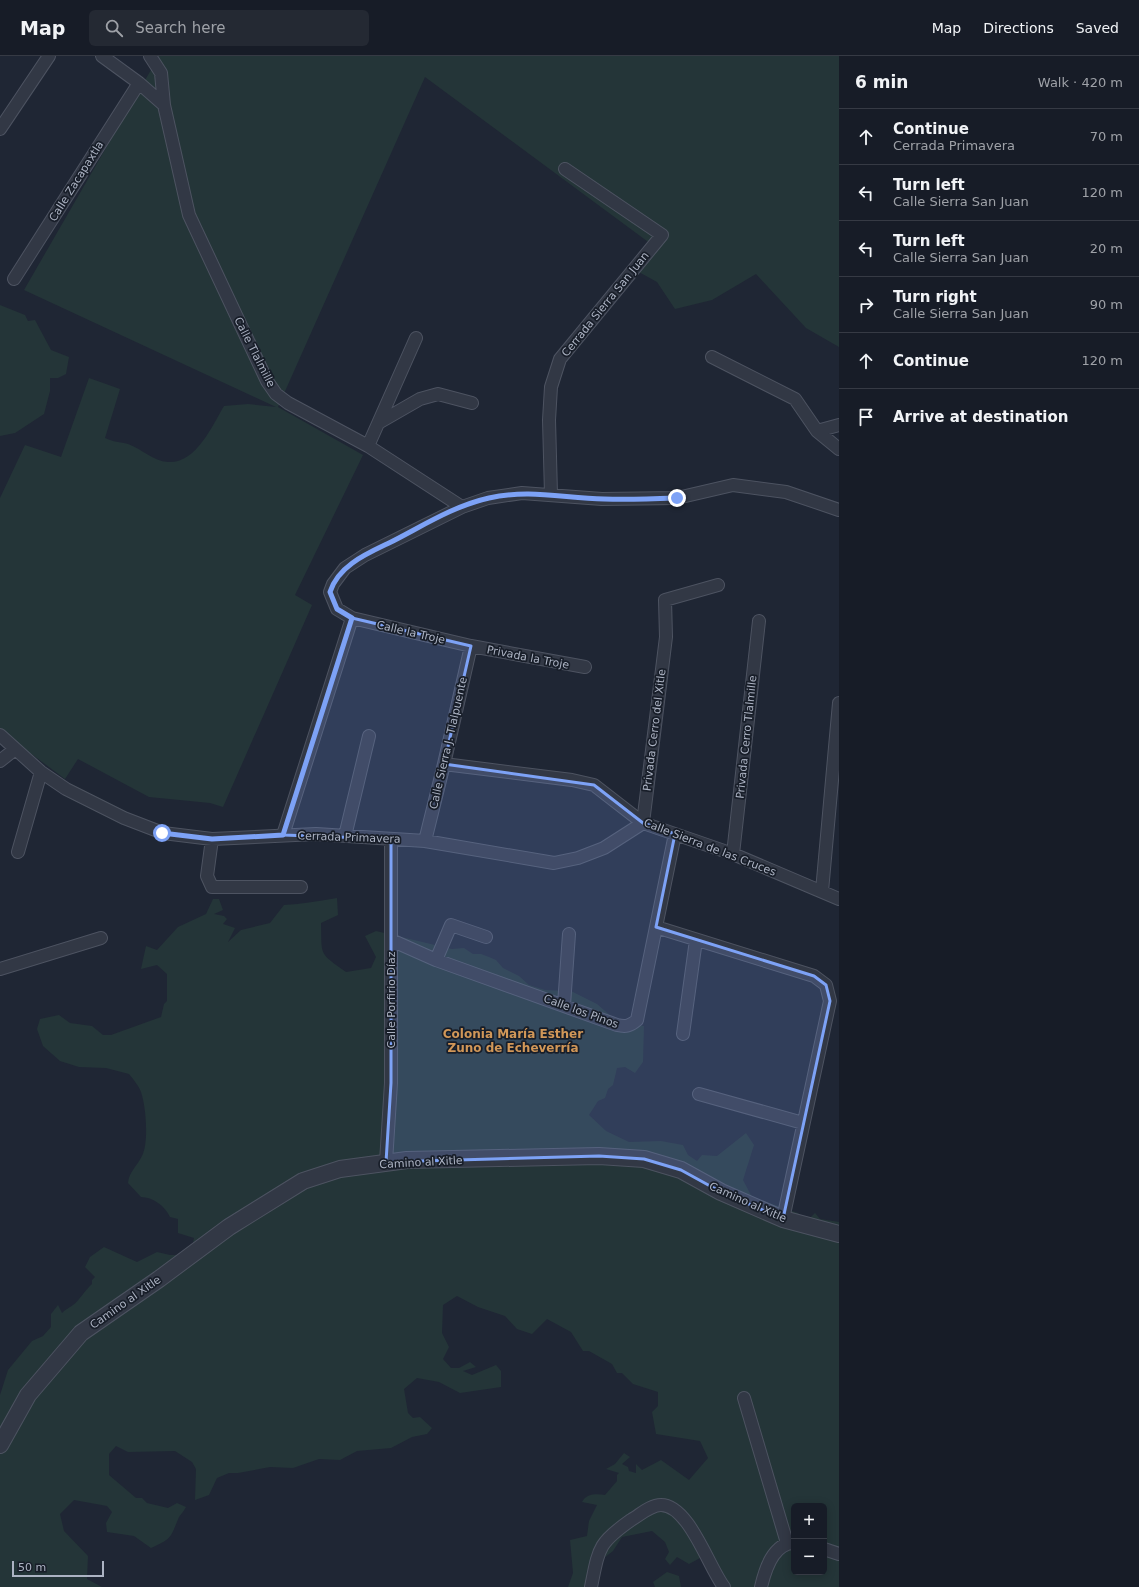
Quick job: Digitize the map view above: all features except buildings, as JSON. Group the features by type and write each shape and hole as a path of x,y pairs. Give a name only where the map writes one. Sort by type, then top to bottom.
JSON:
{"street":[{"path":"0,129 49,56"},
{"path":"102,56 164,105"},
{"name":"Calle Tlalmille","path":"150,56 161,73 164,105 189,215 267,381 276,394 288,403 368,446 462,507"},
{"name":"Calle Zacapaxtla","path":"14,279 138,83"},
{"name":"Cerrada Sierra San Juan","path":"552,494 549,420 552,387 560,359 662,235 565,169"},
{"path":"368,446 380,422 416,338"},
{"path":"712,357 795,399 817,431 839,449"},
{"path":"380,422 420,399 438,394 472,403"},
{"path":"817,431 839,425"},
{"path":"283,835 352,618 337,609 330,592 332,584 345,568 365,555 462,507 488,498 522,493 552,494 602,499 677,498 732,485 786,492 839,510"},
{"name":"Privada Cerro del Xitle","path":"643,822 666,637 665,600 718,585"},
{"name":"Calle la Troje","path":"352,618 471,646"},
{"name":"Privada Cerro Tlalmille","path":"733,854 759,621"},
{"name":"Privada la Troje","path":"471,646 585,668"},
{"name":"Calle Sierra J. Tlalpuente","path":"424,841 444,764 471,646"},
{"path":"822,891 839,703"},
{"name":"Cerrada Primavera","path":"0,735 14,750 41,772 66,789 124,818 162,833 212,839 283,835 344,836 424,841 554,863 578,858 604,848 643,822"},
{"path":"344,836 369,736"},
{"path":"0,761 14,750"},
{"name":"Calle Sierra de las Cruces","path":"444,764 572,780 594,785 643,822 733,854 839,899"},
{"path":"18,852 41,772"},
{"name":"Calle los Pinos","path":"391,940 436,960 617,1025 624,1027 632,1025 637,1020 674,834"},
{"path":"212,839 207,876 212,887 301,887"},
{"name":"Calle Porfirio Díaz","path":"386,1162 391,1083 391,839"},
{"path":"436,960 451,925 486,937"},
{"path":"656,927 814,976 826,986 830,1001 783,1219"},
{"path":"564,1005 569,934"},
{"path":"0,969 101,938"},
{"path":"683,1034 696,940"},
{"path":"699,1094 803,1123"},
{"name":"Camino al Xitle","path":"0,1445 28,1395 81,1333 159,1279 229,1227 303,1181 340,1169 386,1162 599,1156 644,1159 682,1170 720,1192 783,1219 839,1234"},
{"path":"744,1398 790,1543 777,1549 764,1575 760,1587"},
{"path":"591,1587 599,1549 612,1534 648,1509 661,1505 673,1509 685,1519 724,1587"},
{"path":"827,1550 839,1554"}],"highlighted area":[{"path":"352,618 471,646 444,764 594,785 643,823 675,834 656,927 814,976 826,985 830,1001 783,1219 721,1192 681,1170 644,1159 599,1156 386,1162 391,1083 391,839 283,835"}],"shaded area":[{"path":"159,56 839,56 839,347 806,328 756,274 712,300 675,309 657,282 637,271 655,247 425,77 278,407 363,455 295,595 312,605 223,807 210,803 149,797 78,759 65,779 14,741 0,728 0,498 25,445 61,457 89,378 120,389 105,438 128,444 152,457 168,462 178,461 187,457 195,450 208,433 224,406 248,404 276,407 24,290"},
{"path":"0,305 25,315 28,321 35,320 51,350 69,357 66,374 58,378 50,378 50,391 44,414 15,433 0,436"},
{"path":"337,898 338,915 321,923 321,942 323,952 330,961 346,972 371,968 376,957 365,936 376,931 452,949 464,948 473,954 481,954 496,960 503,968 519,976 529,985 545,990 571,991 597,1004 619,1023 644,1026 643,1062 635,1073 625,1067 617,1068 613,1085 608,1089 605,1098 598,1101 589,1115 606,1131 629,1142 661,1141 683,1145 688,1155 697,1161 702,1155 717,1156 746,1133 754,1145 743,1180 752,1197 798,1213 807,1221 815,1213 820,1219 839,1222 839,1587 724,1587 725,1576 714,1571 702,1557 689,1564 677,1557 670,1565 665,1559 669,1552 665,1542 652,1531 622,1537 613,1551 600,1561 586,1587 568,1587 573,1573 570,1540 587,1536 589,1521 597,1505 582,1502 589,1496 596,1494 605,1495 617,1481 617,1475 619,1473 606,1469 615,1464 624,1453 630,1457 622,1464 628,1467 629,1471 636,1473 636,1464 642,1470 661,1460 689,1480 708,1458 700,1441 656,1434 652,1412 658,1406 658,1392 633,1384 622,1373 617,1373 612,1364 589,1351 583,1351 571,1332 547,1319 532,1334 517,1329 505,1316 478,1307 457,1296 443,1305 442,1333 449,1347 443,1359 451,1368 459,1368 470,1362 476,1367 463,1371 472,1375 496,1365 501,1371 501,1387 460,1393 439,1382 417,1378 404,1389 408,1413 413,1418 420,1417 432,1428 427,1434 412,1437 391,1448 357,1451 340,1460 319,1459 293,1468 270,1467 238,1473 229,1473 217,1478 209,1495 195,1500 196,1469 192,1462 175,1451 128,1452 116,1446 109,1454 109,1475 136,1498 142,1498 147,1503 168,1508 177,1503 186,1507 179,1517 170,1537 151,1548 134,1536 107,1532 106,1523 112,1512 107,1506 74,1500 60,1514 64,1531 88,1556 87,1579 102,1587 0,1587 0,1395 8,1370 32,1341 43,1336 51,1327 51,1314 58,1305 62,1313 75,1303 92,1284 92,1280 95,1277 85,1267 90,1257 104,1247 137,1262 157,1252 170,1255 190,1255 194,1238 178,1233 178,1219 170,1217 165,1209 154,1200 141,1197 128,1183 132,1172 142,1156 146,1142 146,1124 143,1098 139,1087 129,1074 106,1068 79,1067 60,1061 43,1046 37,1029 40,1019 59,1015 70,1023 92,1026 103,1035 111,1035 161,1017 164,1004 167,1001 167,974 157,965 141,969 146,946 157,950 178,927 206,914 213,899 219,899 223,910 214,914 224,916 227,919 223,924 235,928 228,942 241,930 270,923 284,905"},
{"path":"667,1572 679,1576 681,1587 655,1587 653,1582"}],"district":[{"name":"Colonia María Esther Zuno de Echeverría","path":"513,1041"}],"route":[{"path":"162,833 212,839 236,839 283,835 352,618 337,609 332,601 330,592 332,584 345,568 365,555 462,507 488,498 522,493 552,494 602,499 677,498"}]}
